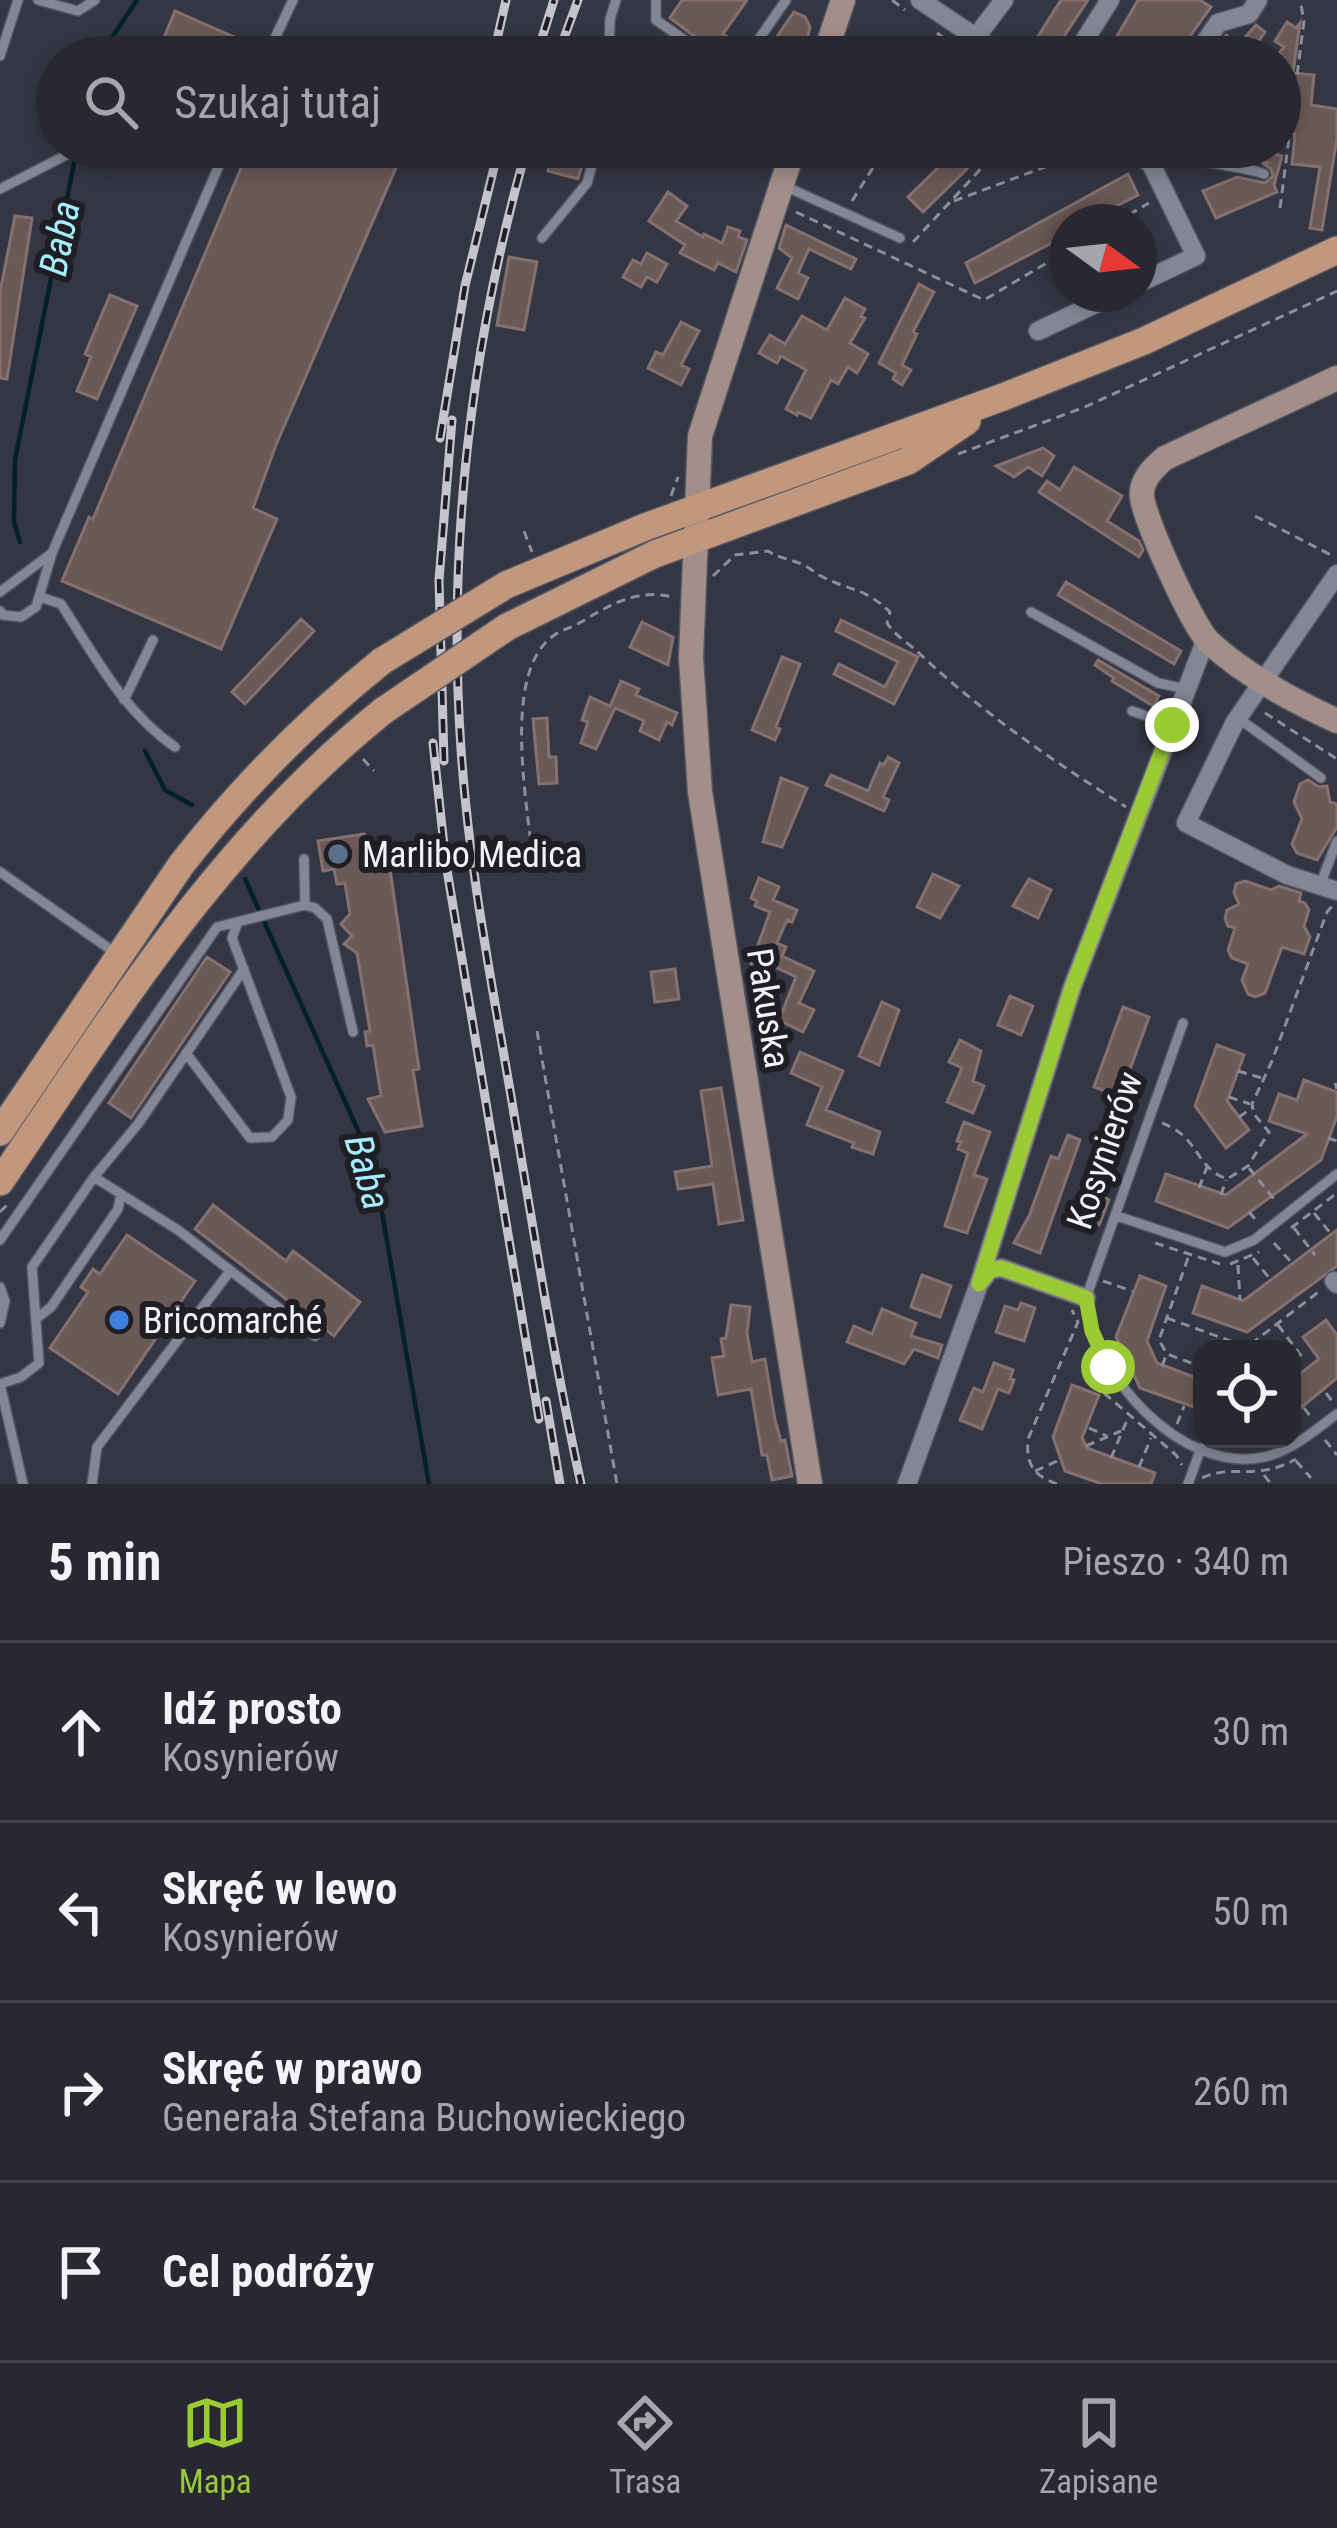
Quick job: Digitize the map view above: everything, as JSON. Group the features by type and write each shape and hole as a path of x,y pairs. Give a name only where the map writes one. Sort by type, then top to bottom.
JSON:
{"main road":[{"path":"0,1132 181,865 246,785 382,661 445,619 506,585 682,504 1003,397 1144,341 1337,250"},
{"path":"4,1192 142,972 208,882 298,785 383,711 507,627 579,588 694,539 908,460 1003,397"}],"street":[{"path":"831,36 843,0"},
{"path":"920,0 974,36"},
{"path":"977,36 1004,0"},
{"path":"1088,36 1111,0"},
{"path":"1209,36 1218,22 1249,14 1258,0"},
{"name":"Pakuska","path":"787,168 703,423 682,504 694,539 691,658 700,792 810,1484"},
{"path":"1143,169 1196,256 1157,274"},
{"path":"1038,331 1078,312"},
{"path":"1337,378 1165,458 1147,477 1142,498 1206,639 1258,692 1337,721"},
{"path":"1329,888 1287,875 1186,824 1238,718 1337,574"},
{"path":"907,1484 979,1284 1072,988 1206,639"},
{"path":"979,1284 990,1270 1001,1268 1078,1302"}],"lane":[{"path":"0,56 18,0"},
{"path":"38,0 78,10 95,0"},
{"path":"276,36 293,0"},
{"path":"610,36 616,0"},
{"path":"656,0 656,20 679,36"},
{"path":"761,36 781,2"},
{"path":"0,189 41,168"},
{"path":"0,611 20,616 36,608 52,553 218,168"},
{"path":"542,238 586,183 591,168"},
{"path":"1253,168 1264,173"},
{"path":"779,195 900,238"},
{"path":"0,592 52,553"},
{"path":"40,597 61,604 124,700 146,727 175,747"},
{"path":"1031,612 1158,683 1186,689"},
{"path":"124,700 153,640"},
{"path":"1132,711 1172,725"},
{"path":"1238,718 1321,778"},
{"path":"1329,888 1337,841"},
{"path":"304,859 305,905"},
{"path":"0,872 118,956"},
{"path":"0,1240 217,927 305,905 315,908 327,919 352,1032"},
{"path":"187,1053 250,1138 272,1137 288,1120 291,1097 232,938 241,921"},
{"path":"23,1484 0,1384 39,1363 32,1267 244,969"},
{"name":"Kosynierów","path":"1078,1302 1117,1216 1183,1024"},
{"path":"1117,1216 1225,1252 1254,1240 1337,1174"},
{"path":"94,1177 315,1336"},
{"path":"36,1319 51,1307 118,1208 121,1194"},
{"path":"92,1484 97,1447 230,1271"},
{"path":"0,1288 4,1301 0,1323"},
{"path":"1078,1302 1116,1383 1166,1428 1193,1443"},
{"path":"1301,1438 1337,1410"},
{"path":"1188,1484 1201,1448 1225,1457 1268,1456 1289,1448"}],"path":[{"path":"1300,0 1301,44"},
{"path":"850,205 873,168"},
{"path":"894,261 982,168"},
{"path":"952,202 1042,168"},
{"path":"1280,208 1285,168"},
{"path":"779,195 789,208 984,300 1049,262"},
{"path":"956,455 1085,406 1337,291"},
{"path":"678,470 675,490 682,504"},
{"path":"1255,516 1337,558"},
{"path":"524,531 535,559"},
{"path":"700,577 717,576 735,555 767,551 824,578 847,583 877,600 890,613 886,623 895,636 1022,741 1065,764 1137,814"},
{"path":"534,870 521,718 537,655 552,636 620,599 667,595 692,602"},
{"path":"1258,692 1337,759"},
{"path":"358,754 374,771"},
{"path":"1239,1118 1252,1106 1327,911 1337,902"},
{"path":"537,1031 617,1484"},
{"path":"1238,1071 1263,1079"},
{"path":"1221,1195 1227,1179 1248,1166 1269,1132 1252,1106 1229,1097"},
{"path":"1155,1128 1162,1123 1184,1132 1211,1173 1227,1179"},
{"path":"1328,1138 1337,1141"},
{"path":"1248,1166 1283,1210"},
{"path":"1199,1188 1207,1167"},
{"path":"0,1212 4,1192"},
{"path":"1153,1242 1209,1263 1238,1263 1337,1193"},
{"path":"1312,1211 1332,1234"},
{"path":"1249,1212 1261,1226"},
{"path":"1293,1226 1315,1255"},
{"path":"1273,1241 1292,1263"},
{"path":"1159,1340 1189,1257"},
{"path":"1252,1257 1270,1279"},
{"path":"1238,1263 1240,1300"},
{"path":"1102,1280 1132,1291"},
{"path":"1255,1340 1336,1283"},
{"path":"1057,1484 1038,1481 1027,1459 1028,1439 1078,1322 1078,1302"},
{"path":"1160,1304 1171,1307"},
{"path":"1167,1318 1219,1340"},
{"path":"1276,1323 1288,1340"},
{"path":"1148,1336 1159,1340 1167,1354 1193,1363"},
{"path":"1162,1366 1167,1354"},
{"path":"1103,1393 1176,1455 1182,1471"},
{"path":"1326,1393 1337,1410"},
{"path":"1177,1426 1184,1406"},
{"path":"1304,1408 1314,1421"},
{"path":"1163,1416 1188,1432"},
{"path":"1111,1458 1128,1417"},
{"path":"1089,1428 1109,1436"},
{"path":"1086,1446 1123,1430"},
{"path":"1139,1467 1152,1436"},
{"path":"1324,1438 1337,1454"},
{"path":"1295,1460 1311,1478"},
{"path":"1034,1472 1057,1461"},
{"path":"1226,1473 1228,1484"},
{"path":"1262,1474 1271,1484"}],"building":[{"path":"682,0 747,0 726,36 694,36 670,18"},
{"path":"1061,0 1088,0 1064,36 1038,36"},
{"path":"1138,0 1200,0 1211,7 1190,36 1117,36"},
{"path":"175,11 232,36 165,36"},
{"path":"794,12 805,17 810,27 808,36 777,36"},
{"path":"1287,22 1296,28 1300,23 1298,36 1278,36"},
{"path":"1256,25 1265,32 1262,36 1246,36"},
{"path":"1301,74 1314,75 1311,105 1337,109 1322,230 1310,228 1320,167 1301,165"},
{"path":"241,168 396,168 253,508 277,519 221,649 62,581 89,517 93,519"},
{"path":"549,168 581,168 578,179"},
{"path":"938,168 967,169 923,212 908,197"},
{"path":"1279,168 1277,192 1216,218 1203,191 1237,177 1265,183 1273,176 1271,169"},
{"path":"1128,174 1138,195 1120,204 1073,204"},
{"path":"668,192 687,206 676,221 703,237 722,243 728,227 740,231 738,237 747,240 736,272 718,263 714,270 680,253 685,245 649,221"},
{"path":"15,216 32,218 7,379 0,378 0,292"},
{"path":"1049,217 1049,244 975,283 966,263"},
{"path":"786,225 856,259 851,269 809,249 798,273 808,278 798,299 777,288 792,258 779,248"},
{"path":"647,253 667,264 657,282 647,277 641,287 623,277 633,260 641,264"},
{"path":"509,257 537,262 524,330 497,325"},
{"path":"919,284 934,292 913,332 917,334 902,365 911,370 902,385 893,379 896,373 879,363"},
{"path":"110,295 137,306 97,399 77,391 91,357 85,354"},
{"path":"845,298 865,309 861,316 865,318 850,343 868,354 857,373 848,367 838,384 831,380 811,418 797,415 786,409 806,370 781,356 777,363 759,353 770,335 785,344 802,316 827,330"},
{"path":"681,322 699,331 681,365 689,369 681,385 648,368 656,352 663,355"},
{"path":"1043,448 1054,456 1042,476 1028,467 1014,477 996,466"},
{"path":"1074,467 1122,496 1107,521 1139,541 1143,550 1139,557 1039,492 1047,481 1060,490"},
{"path":"1066,582 1181,651 1174,664 1058,595"},
{"path":"301,619 314,631 245,704 232,692"},
{"path":"841,620 918,657 894,704 834,674 839,664 885,687 898,662 836,631"},
{"path":"642,622 673,637 668,665 630,647"},
{"path":"782,657 800,664 775,740 752,730"},
{"path":"1098,660 1159,696 1153,706 1112,681 1095,665"},
{"path":"621,681 639,689 636,695 677,713 672,725 667,722 659,740 640,731 644,721 615,708 596,749 581,743 590,697 610,706"},
{"path":"547,718 549,757 556,757 557,783 539,784 533,719"},
{"path":"888,757 899,763 883,797 889,800 884,811 826,785 831,775 868,791 880,763 884,765"},
{"path":"781,778 807,788 782,847 763,842"},
{"path":"1308,780 1327,786 1330,802 1337,804 1337,827 1317,860 1297,853 1292,844 1302,819 1294,802 1300,784"},
{"path":"364,834 369,862 384,859 386,870 390,869 419,1069 413,1070 422,1126 385,1132 368,1099 381,1096 373,1045 367,1046 365,1032 370,1031 357,953 344,944 352,936 341,924 350,914 345,883 337,884 334,869 323,871 318,841"},
{"path":"933,874 959,886 940,918 917,907"},
{"path":"759,878 779,887 773,900 797,910 777,943 786,947 782,956 814,971 799,1003 814,1010 803,1032 779,1020 796,977 773,966 770,973 751,964 770,912 755,906 757,901 751,898"},
{"path":"1029,879 1051,890 1038,918 1013,906"},
{"path":"1245,881 1301,893 1299,901 1309,910 1304,926 1310,937 1304,954 1282,947 1265,993 1255,997 1248,994 1242,980 1248,964 1232,958 1228,950 1235,928 1225,918 1227,910 1239,904 1236,884"},
{"path":"207,957 230,972 131,1118 109,1103"},
{"path":"675,969 679,999 655,1002 651,972"},
{"path":"1010,996 1033,1006 1021,1035 998,1025"},
{"path":"882,1002 899,1010 879,1065 859,1056"},
{"path":"1123,1007 1149,1017 1120,1097 1094,1087"},
{"path":"960,1040 981,1051 973,1081 984,1086 973,1113 947,1102 962,1068 949,1062"},
{"path":"1217,1045 1244,1055 1227,1101 1249,1130 1226,1148 1195,1106"},
{"path":"800,1052 843,1071 826,1110 880,1132 873,1154 807,1125 822,1087 791,1073"},
{"path":"1304,1080 1337,1092 1337,1116 1321,1160 1228,1228 1156,1201 1166,1174 1226,1195 1307,1134 1269,1121 1279,1094 1297,1100"},
{"path":"721,1088 743,1220 719,1224 713,1184 678,1189 675,1172 712,1166 701,1091"},
{"path":"964,1122 990,1132 974,1175 987,1179 967,1233 945,1226 968,1153 958,1149"},
{"path":"1068,1135 1080,1140 1040,1253 1014,1243 1051,1156 1058,1159"},
{"path":"1103,1170 1115,1176 1104,1197 1109,1200 1099,1225 1078,1214"},
{"path":"213,1205 286,1261 293,1251 360,1302 334,1336 195,1229"},
{"path":"1337,1230 1337,1266 1247,1332 1193,1313 1202,1286 1243,1301"},
{"name":"Bricomarché","path":"127,1235 195,1281 118,1394 50,1348 88,1292 81,1287 93,1269 100,1274"},
{"path":"922,1275 951,1286 940,1317 911,1307"},
{"path":"1140,1276 1166,1286 1147,1341 1157,1363 1193,1377 1193,1407 1140,1388 1116,1337"},
{"path":"1021,1303 1035,1308 1024,1341 996,1332 1005,1306 1018,1310"},
{"path":"731,1305 750,1307 747,1333 752,1362 765,1359 775,1420 781,1441 785,1440 792,1476 772,1480 767,1455 762,1455 751,1389 718,1395 712,1358 724,1356 721,1339 726,1338"},
{"path":"882,1309 916,1323 911,1336 942,1345 938,1358 914,1349 904,1364 847,1342 854,1326 872,1334"},
{"path":"1326,1320 1337,1335 1337,1378 1301,1408 1301,1373 1319,1359 1303,1337"},
{"path":"994,1363 1013,1370 1010,1379 1014,1380 1009,1393 998,1389 982,1429 960,1420 974,1388 983,1392"},
{"path":"1072,1385 1099,1395 1082,1438 1087,1448 1155,1473 1151,1484 1102,1484 1065,1471 1053,1437"}],"waterway":[{"name":"Baba","path":"113,36 137,0"},
{"name":"Baba","path":"20,542 14,522 15,460 73,168"},
{"name":"Baba","path":"145,751 165,790 192,805"},
{"name":"Baba","path":"245,879 374,1166 429,1484"}],"railway":[{"path":"498,36 506,0"},
{"path":"543,36 554,0"},
{"path":"565,36 578,0"},
{"path":"440,438 465,286 494,168"},
{"path":"522,168 491,295 468,445 458,596 461,749 482,929 581,1484"},
{"path":"444,761 439,580 452,420"},
{"path":"433,743 446,864 539,1419"},
{"path":"546,1401 560,1484"}],"place":[{"name":"Marlibo Medica","path":"338,854"},
{"name":"Bricomarché","path":"119,1320"}],"route":[{"path":"1108,1367 1092,1331 1086,1298 1001,1268 990,1270 979,1284 1072,988 1172,725"}]}
